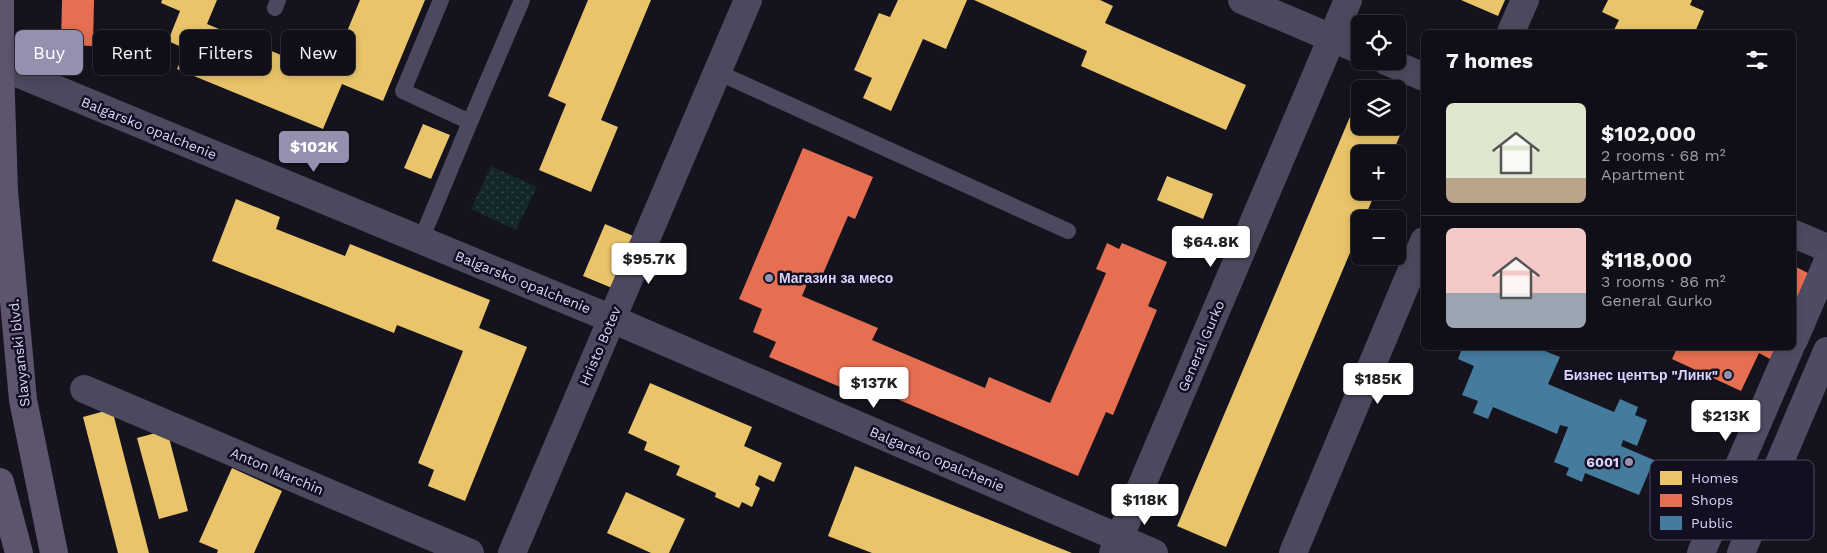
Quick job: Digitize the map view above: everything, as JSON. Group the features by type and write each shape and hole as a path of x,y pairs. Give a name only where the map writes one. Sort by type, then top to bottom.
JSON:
{"main road":[{"name":"Slavyanski blvd.","path":"0,0 4,191 23,400 54,553"},
{"path":"1796,335 1827,263"},
{"path":"1741,460 1789,350"},
{"path":"1781,460 1827,351"},
{"path":"0,482 19,553"},
{"path":"1701,553 1707,540"},
{"path":"1741,553 1747,540"}],"street":[{"name":"Hristo Botev","path":"512,553 748,0"},
{"path":"1244,0 1351,46"},
{"name":"General Gurko","path":"1116,545 1348,0"},
{"path":"1512,30 1525,0"},
{"name":"Balgarsko opalchenie","path":"0,66 612,319 1116,545 1154,553"},
{"path":"1406,69 1421,76"},
{"path":"1796,235 1827,248"},
{"path":"1293,553 1421,248"},
{"name":"Anton Marchin","path":"84,389 470,553"}],"lane":[{"path":"441,0 402,92 470,122"},
{"path":"421,240 522,0"},
{"path":"717,72 1068,231"}],"green space":[{"path":"491,166 537,187 516,230 471,209"}],"building: Homes":[{"path":"162,0 217,0 207,24 221,30 180,30 180,46 170,42 170,36 180,11 161,3"},
{"path":"360,0 425,0 383,101 342,84 323,129 192,75 271,75 271,51 281,55 281,75 355,75 355,30 348,30"},
{"path":"588,0 651,0 601,120 618,127 591,192 539,170 566,104 548,96"},
{"path":"898,0 967,0 946,49 923,39 891,111 863,98 872,78 854,70 879,13 890,17"},
{"path":"974,0 1100,0 1113,6 1105,23 1246,85 1226,130 1081,66 1087,51"},
{"path":"1461,0 1505,0 1498,16"},
{"path":"1608,0 1692,0 1690,5 1704,11 1696,30 1614,30 1619,20 1602,12"},
{"path":"1351,114 1351,135 1400,135 1396,145 1351,145 1351,200 1372,200 1368,210 1351,210 1351,250 1226,547 1177,526"},
{"path":"423,124 450,135 431,179 404,168"},
{"path":"1167,176 1213,194 1203,219 1157,200"},
{"path":"236,199 280,217 276,229 345,256 350,244 490,300 479,328 527,347 465,501 428,486 434,470 418,463 463,351 397,325 394,333 212,261"},
{"path":"605,224 638,238 617,290 583,276"},
{"path":"650,383 752,427 744,446 782,463 774,482 759,475 755,485 760,488 752,507 742,502 739,508 715,497 716,493 676,475 680,466 644,450 647,442 628,433"},
{"path":"112,409 149,553 118,553 83,417"},
{"path":"167,430 188,511 159,519 137,438"},
{"path":"855,466 1072,553 872,553 828,536"},
{"path":"232,468 282,491 254,553 217,553 218,550 199,542"},
{"path":"626,492 685,519 669,553 651,553 607,533"}],"building: Shops":[{"path":"62,0 94,0 93,46 83,46 83,30 61,30"},
{"path":"803,148 873,177 855,219 848,216 819,283 809,279 802,296 878,328 872,340 985,388 989,377 1050,403 1106,273 1096,269 1107,243 1119,249 1122,243 1167,262 1148,306 1157,310 1113,415 1106,412 1078,476 850,379 845,389 769,357 776,342 753,332 762,309 739,299"},
{"path":"1796,267 1808,273 1796,300"},
{"name":"Бизнес център \"Линк\"","path":"1676,350 1774,350 1770,359 1759,353 1741,391 1672,359"}],"building: Public":[{"path":"1461,350 1545,350 1560,357 1548,384 1614,412 1620,399 1638,407 1635,415 1647,420 1637,446 1623,440 1621,446 1654,460 1650,460 1650,469 1639,495 1585,473 1582,482 1566,475 1569,468 1554,462 1568,427 1560,425 1557,434 1493,407 1488,419 1473,413 1478,401 1462,395 1474,366 1458,359"}],"place":[{"name":"Магазин за месо","path":"769,278"},
{"name":"Бизнес център \"Линк\"","path":"1728,375"},
{"name":"6001","path":"1629,462"}]}
